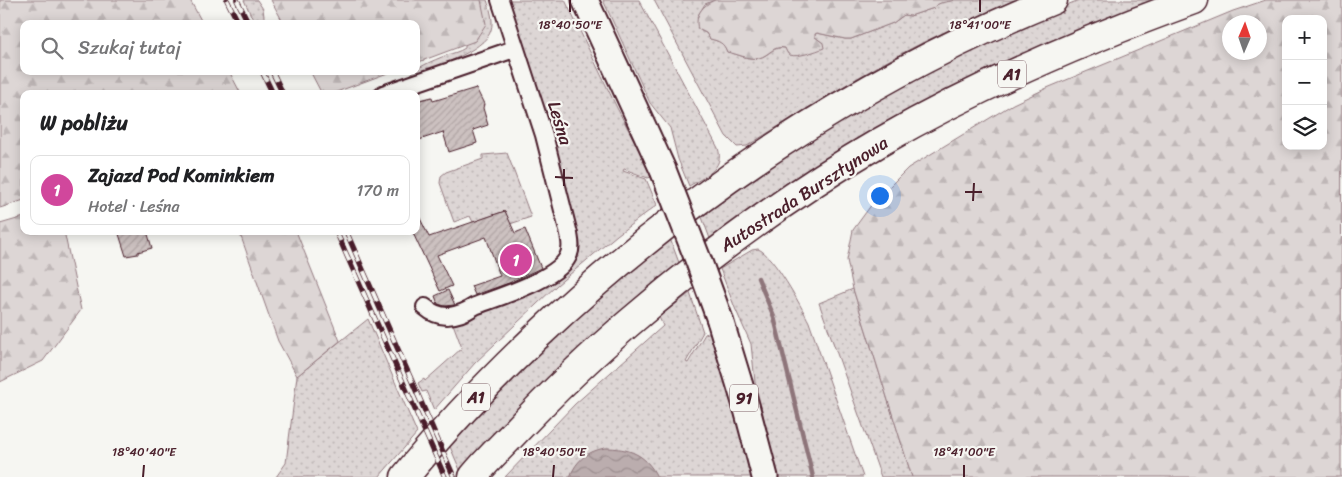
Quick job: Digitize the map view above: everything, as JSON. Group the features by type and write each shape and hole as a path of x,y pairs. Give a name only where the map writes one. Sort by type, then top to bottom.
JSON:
{"highway":[{"name":"A1","path":"405,477 478,395 552,322 651,236 712,190 806,127 873,86 949,47 1052,0"},
{"name":"Autostrada Bursztynowa","path":"473,477 549,396 590,356 668,289 757,222 898,132 982,89 1088,41 1194,0"}],"main road":[{"name":"91","path":"585,0 663,170 720,320 765,477"}],"street":[{"name":"Leśna","path":"425,307 433,314 454,316 540,281 555,271 569,256 571,243 546,145 500,0"},
{"path":"394,90 514,48"}],"green space":[{"path":"0,0 190,0 201,20 20,20 20,75 231,75 239,90 20,90 20,201 0,208"},
{"path":"244,0 257,0 263,9 264,20 253,20"},
{"path":"271,0 481,0 486,24 475,41 420,62 420,20 282,20"},
{"path":"473,0 487,0 492,23 487,38 467,53 420,74 420,68 425,65 465,48 465,38"},
{"path":"507,0 565,0 617,108 653,176 648,178 624,169 623,171 646,179 657,205 617,235 557,285 475,363 434,410 426,391 422,392 418,383 424,379 425,381 462,348 449,313 553,279 579,257 567,189 547,121"},
{"path":"603,0 639,0 718,148 719,162 716,167 707,176 689,186 678,159 670,128 650,103"},
{"path":"654,0 715,0 705,4 697,17 701,31 706,33 710,39 721,43 727,52 747,58 759,58 777,48 785,48 788,54 791,55 823,43 815,37 817,33 851,39 893,23 904,15 910,16 934,8 942,2 954,0 1015,0 878,66 747,146 737,147 726,136"},
{"path":"715,0 954,0 940,3 934,8 910,16 904,15 893,23 851,39 817,33 815,37 823,43 824,48 802,55 790,55 785,48 781,47 774,49 763,57 747,58 727,52 721,43 710,39 706,33 698,29 697,19 700,11"},
{"path":"1079,0 1167,0 712,244 700,212 705,210 708,214 705,209 835,121 1009,31 1012,36 1010,30 1061,9 1063,14 1062,7"},
{"path":"1266,0 1342,0 1341,477 912,477 853,289 847,260 853,230 872,204 908,168 1013,104 1222,16 1222,60 1267,60 1267,15 1223,15"},
{"path":"312,75 382,75 342,90 320,90"},
{"path":"507,153 531,217 510,224 505,211 473,222 470,216 454,222 440,183 441,176 446,172 483,159 483,155"},
{"path":"20,218 20,235 65,235 81,310 43,361 0,382 0,224"},
{"path":"240,235 298,235 340,341 297,376 278,341"},
{"path":"669,236 681,268 463,477 448,442 518,370 522,374 518,369 557,332 562,336 558,331 595,298 600,302 596,297 621,276 625,280 622,275"},
{"path":"758,249 779,270 809,322 863,477 778,477 755,382 751,344 720,269 752,250"},
{"path":"853,289 912,477 881,477 819,303"},
{"path":"690,293 703,332 686,362 688,363 705,334 711,332 752,477 505,477 575,404 663,326 659,317"},
{"path":"368,319 417,433 379,477 276,477 286,463 297,376"}],"water":[{"path":"605,448 622,449 636,454 648,463 657,477 570,477 583,457 593,451"}],"building":[{"path":"476,88 484,104 483,108 488,125 473,130 477,143 449,152 443,132 420,140 420,100 432,97 433,101"},
{"path":"505,211 515,233 525,229 541,268 509,283 475,295 471,286 500,276 486,237 437,255 452,286 440,291 414,235 420,235 420,218 429,237"},
{"path":"119,235 148,235 152,248 138,252 138,254 126,256"},
{"path":"448,290 455,305 445,306 438,304 435,296"}],"waterway":[{"path":"758,278 774,317 813,477"}],"railway":[{"path":"227,0 237,20"},
{"path":"237,0 247,20"},
{"path":"264,75 271,90"},
{"path":"274,75 281,90"},
{"path":"338,235 445,477"},
{"path":"348,235 454,477"}],"place":[{"name":"Zajazd Pod Kominkiem","path":"516,260"}]}
